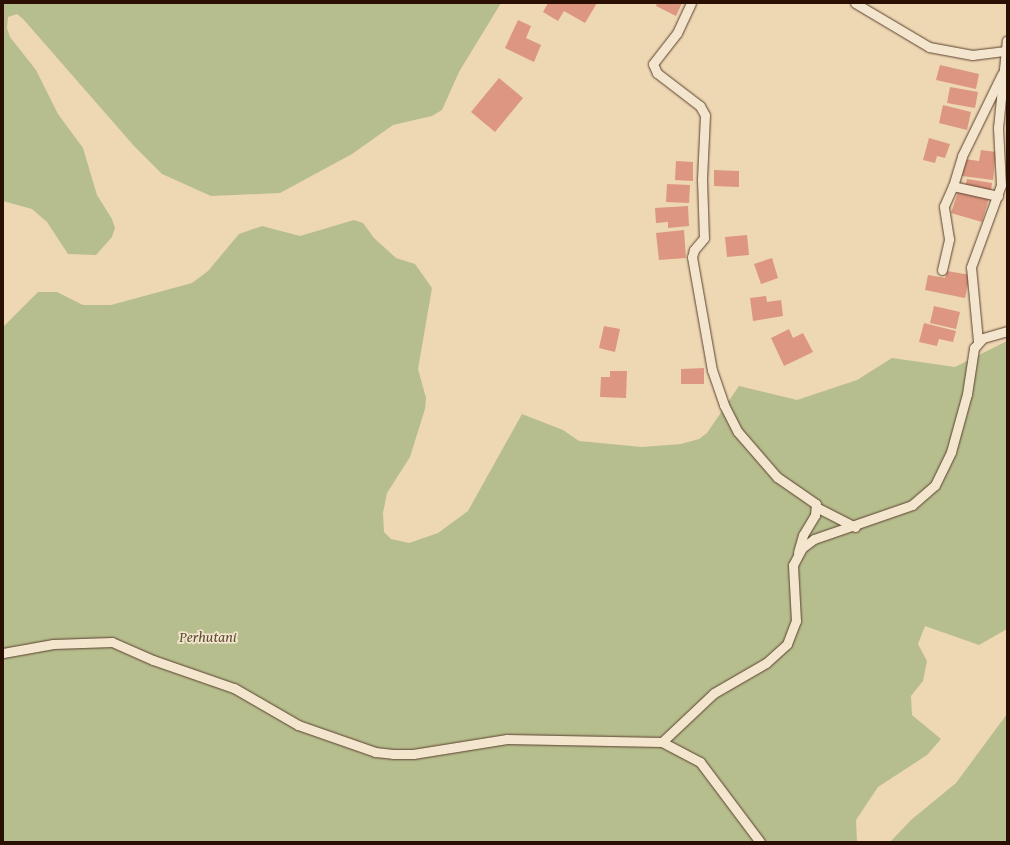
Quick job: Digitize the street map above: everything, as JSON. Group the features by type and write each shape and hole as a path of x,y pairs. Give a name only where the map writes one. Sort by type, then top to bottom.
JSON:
{"street":[{"path":"691,3 677,33 653,64 657,73 700,106 705,115 702,179 704,238 694,250 692,257 712,370 724,406 738,432 777,477 810,498 816,507 855,527"},
{"path":"855,3 936,49 972,55 1004,51"},
{"path":"798,552 814,539 855,527 912,505 935,485 951,452 978,341 971,267 998,196 1002,177 998,138 1004,51 1007,40"},
{"path":"942,270 949,239 944,206 953,186 962,156 1003,72"},
{"path":"953,186 998,196"},
{"path":"978,341 1007,330"},
{"path":"662,742 714,693 766,663 787,644 796,620 793,574 798,552 816,507"},
{"path":"3,653 53,644 112,642 152,660 234,688 298,725 387,754 413,754 507,739 662,742 700,762 760,842"}],"green space":[{"path":"3,3 501,3 459,72 442,110 432,116 393,125 352,154 280,193 211,196 162,174 134,146 24,20 17,14 8,17 7,28 10,37 36,70 58,114 83,148 97,195 112,219 115,228 112,237 96,255 68,254 47,222 32,209 3,201"},
{"name":"Perhutani","path":"354,220 363,223 374,238 396,258 415,264 432,288 418,369 426,398 425,409 410,457 387,493 383,513 384,532 391,539 409,543 438,533 468,511 522,414 563,430 579,441 642,447 681,444 699,439 707,433 739,386 797,400 857,380 892,358 955,367 1007,341 1007,629 979,645 925,626 918,644 927,661 923,681 911,696 912,715 941,739 927,755 878,787 856,820 857,842 3,842 3,327 38,292 57,292 83,305 111,305 192,283 208,271 239,234 262,226 300,236"},
{"path":"1007,714 1007,842 890,842 911,820 956,783"}],"building":[{"path":"548,3 597,3 585,23 564,11 558,21 543,12"},
{"path":"657,3 682,3 676,16 656,6"},
{"path":"518,20 531,26 526,38 541,45 534,62 505,48"},
{"path":"940,65 979,74 976,89 936,80"},
{"path":"499,78 523,98 495,132 471,112"},
{"path":"950,87 978,92 975,108 947,103"},
{"path":"943,105 971,112 967,130 939,123"},
{"path":"929,138 950,144 945,158 937,156 935,163 923,160"},
{"path":"981,150 996,152 993,180 962,176 964,159 979,161"},
{"path":"676,161 693,162 693,181 675,180"},
{"path":"714,170 739,171 739,187 714,186"},
{"path":"967,179 992,183 991,192 965,188"},
{"path":"667,184 690,185 689,203 666,202"},
{"path":"959,189 989,198 982,222 951,213"},
{"path":"688,206 689,226 668,228 668,222 656,223 655,208"},
{"path":"684,230 686,258 659,260 656,233"},
{"path":"747,235 749,255 727,257 725,237"},
{"path":"772,258 778,278 761,284 754,264"},
{"path":"947,271 970,275 965,298 925,290 928,275 945,278"},
{"path":"766,296 767,302 781,300 783,316 753,321 750,298"},
{"path":"934,306 960,312 956,329 930,323"},
{"path":"924,323 956,331 953,342 939,339 937,346 919,342"},
{"path":"604,326 620,329 615,352 599,348"},
{"path":"789,329 793,338 803,333 813,352 784,366 771,338"},
{"path":"704,368 704,384 681,384 681,369"},
{"path":"610,371 627,371 626,398 600,397 601,377 610,377"}]}
